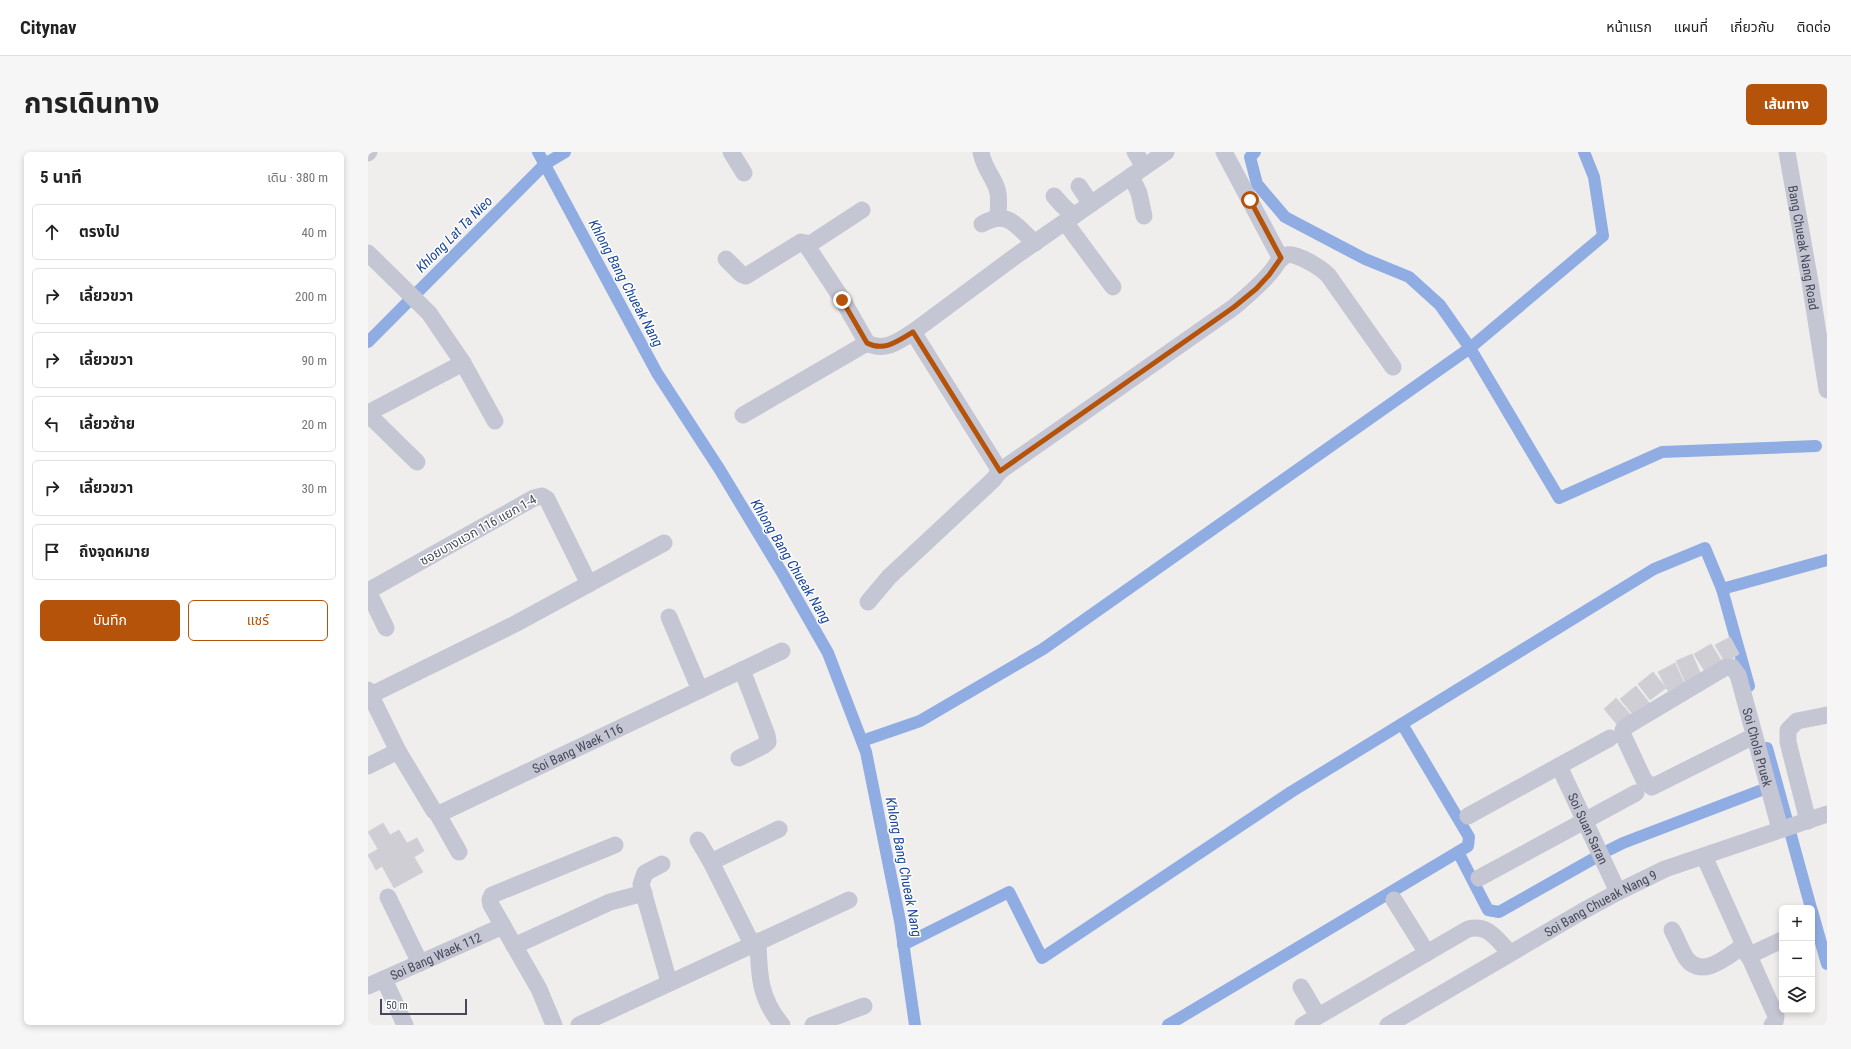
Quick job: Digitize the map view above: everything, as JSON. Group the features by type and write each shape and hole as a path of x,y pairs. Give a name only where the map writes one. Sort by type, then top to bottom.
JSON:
{"street":[{"path":"731,152 744,173"},
{"path":"982,152 984,166 997,189 999,197 998,217"},
{"path":"1135,152 1139,193 1144,216"},
{"path":"726,259 741,274 746,276 801,242 806,243 867,343 875,347 883,347 897,342 913,332 1035,243 1165,152"},
{"path":"1224,152 1281,258"},
{"name":"Bang Chueak Nang Road","path":"1790,153 1827,389"},
{"path":"1079,186 1091,204"},
{"path":"1054,196 1062,205 1113,286"},
{"path":"807,246 862,210"},
{"path":"982,224 998,217 1004,218 1035,243"},
{"path":"368,253 429,313 463,363 495,421"},
{"path":"868,602 889,577 993,480 1000,471 1234,307 1260,284 1281,258 1288,254 1294,255 1320,268 1328,275 1393,367"},
{"path":"913,332 1000,471"},
{"path":"744,416 867,343"},
{"path":"416,462 368,414 463,363"},
{"name":"ซอยบางแวก 116 แยก 1-4","path":"368,591 534,498 542,496 547,499 589,584"},
{"path":"459,852 438,813 434,811 398,751 370,692 514,624 664,543"},
{"path":"368,591 386,628"},
{"path":"669,617 700,690"},
{"name":"Soi Bang Waek 116","path":"438,813 441,813 782,651"},
{"name":"Soi Chola Pruek","path":"1754,736 1652,787 1644,780 1623,735 1623,730 1627,726 1698,683 1726,667 1732,666 1738,675 1754,736 1793,825"},
{"path":"739,758 768,742 767,735 742,670"},
{"path":"1793,825 1788,730 1797,721 1827,715"},
{"path":"1468,816 1610,738"},
{"path":"368,766 398,751"},
{"name":"Soi Suan Saran","path":"1559,766 1618,892"},
{"path":"1479,878 1584,819 1636,793"},
{"name":"Soi Bang Chueak Nang 9","path":"1388,1025 1510,953 1618,892 1665,869 1827,814"},
{"path":"711,862 779,829"},
{"path":"698,840 755,942 759,979 763,992 774,1016 782,1025"},
{"path":"554,1025 539,989 491,906 490,900 492,896 615,845"},
{"path":"1704,856 1776,1016 1775,1022 1772,1025"},
{"path":"662,864 645,873 641,884 669,982"},
{"path":"514,946 610,902 644,893"},
{"path":"388,897 420,963"},
{"path":"579,1025 755,942 849,900"},
{"path":"1394,900 1427,953"},
{"name":"Soi Bang Waek 112","path":"368,986 503,926"},
{"path":"1303,1025 1468,929 1478,926 1488,930 1510,953"},
{"path":"1672,930 1687,959 1693,965 1701,968 1746,951 1779,941"},
{"path":"384,979 405,1025"},
{"path":"1301,987 1318,1016"},
{"path":"813,1025 864,1006"}],"building":[{"path":"1730,637 1739,654 1725,662 1715,645"},
{"path":"1711,644 1724,665 1707,675 1694,654"},
{"path":"1692,654 1702,677 1686,684 1676,661"},
{"path":"1675,663 1684,683 1668,691 1658,672"},
{"path":"1653,672 1666,688 1650,700 1638,684"},
{"path":"1636,686 1651,705 1635,717 1620,699"},
{"path":"1616,698 1632,716 1619,727 1604,709"},
{"path":"383,823 390,835 399,830 407,843 417,838 424,851 414,857 423,872 394,888 382,866 376,870 368,855 378,849 368,832"}],"waterway":[{"name":"Khlong Bang Chueak Nang","path":"538,152 657,373 720,470 784,576 828,653 866,752 900,921 915,1025"},
{"name":"Khlong Lat Ta Nieo","path":"368,342 545,164 565,152"},
{"path":"1255,152 1250,157 1257,184 1285,217 1365,259 1409,277 1440,305 1470,348 1559,498 1662,452 1816,446"},
{"path":"862,741 920,721 1043,649 1470,348 1603,236 1594,177 1584,152"},
{"path":"903,945 1009,892 1042,958 1291,792 1654,569 1705,548 1722,589 1827,560"},
{"path":"1722,589 1749,686"},
{"path":"1168,1025 1468,846 1469,837 1402,724"},
{"path":"1767,748 1810,905"},
{"path":"1609,850 1623,843 1759,791"},
{"path":"1458,852 1488,910 1499,912 1593,859"},
{"path":"1815,922 1827,964"}],"route":[{"path":"842,300 867,343 875,347 883,347 897,342 913,332 1000,471 1132,380 1234,307 1256,289 1269,275 1281,258 1250,200"}]}
